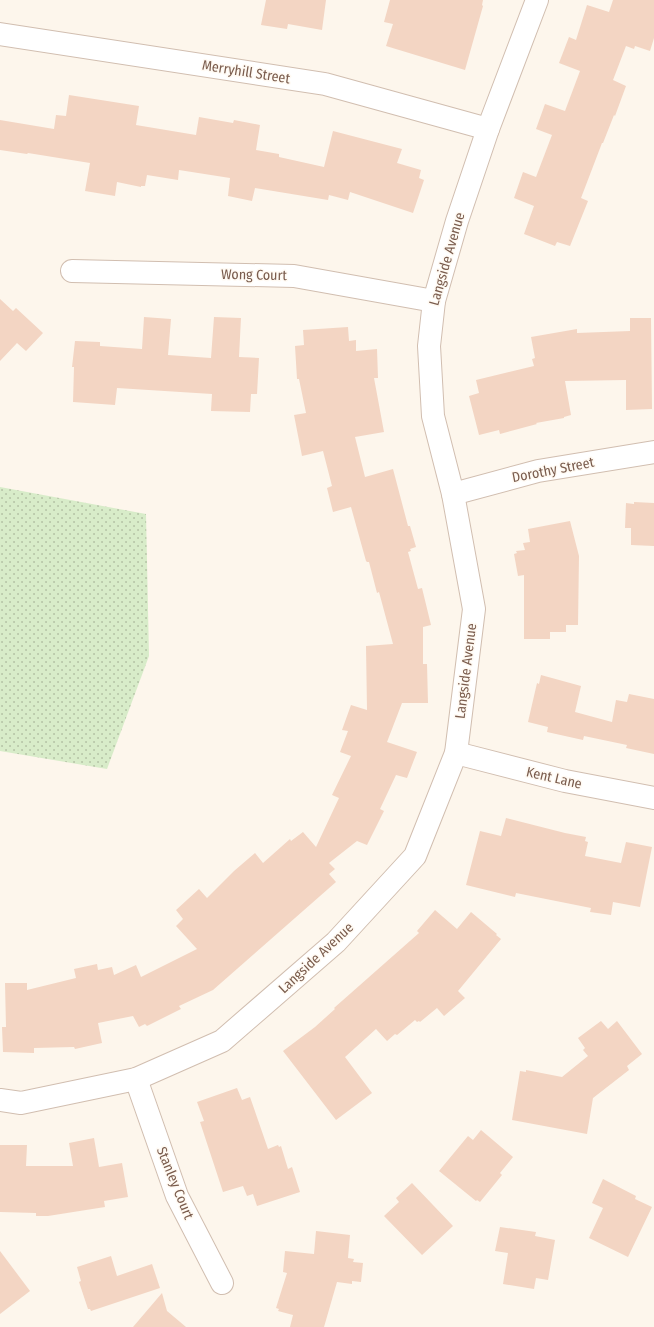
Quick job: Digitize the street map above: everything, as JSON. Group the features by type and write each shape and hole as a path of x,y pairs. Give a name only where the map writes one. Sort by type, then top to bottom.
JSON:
{"street":[{"name":"Langside Avenue","path":"0,1100 21,1103 136,1079 222,1041 336,942 415,856 456,753 474,609 453,494 433,416 429,346 434,301 457,221 488,130 537,0"},
{"name":"Merryhill Street","path":"0,34 325,84 488,130"},
{"name":"Wong Court","path":"72,271 294,276 434,301"},
{"name":"Dorothy Street","path":"453,494 538,471 654,452"},
{"name":"Kent Lane","path":"456,753 565,781 654,798"},
{"name":"Stanley Court","path":"136,1079 177,1196 222,1283"}],"green space":[{"path":"0,487 146,514 149,656 107,769 0,751"}],"building":[{"path":"266,0 326,0 322,30 288,24 287,29 261,25"},
{"path":"390,0 483,0 483,6 465,70 386,46 393,24 384,22"},
{"path":"613,0 654,0 654,38 650,51 635,46 634,49 626,46 613,80 626,86 581,198 588,201 570,246 557,242 555,246 524,234 534,206 514,198 523,172 536,177 552,135 536,129 545,104 565,111 580,71 559,63 569,37 576,40 587,5 609,12"},
{"path":"69,95 139,106 136,125 196,135 199,117 233,123 234,120 260,125 256,150 279,154 279,157 324,167 333,131 402,149 397,163 421,170 419,178 424,180 413,213 350,192 348,200 329,195 328,200 255,188 252,201 228,196 230,178 179,170 178,180 147,175 145,186 141,187 117,182 115,196 85,191 90,163 0,150 0,120 54,129 56,115 66,116"},
{"path":"0,299 13,311 16,308 43,333 26,351 17,343 0,361"},
{"path":"144,317 171,319 168,355 211,358 214,317 241,318 239,357 259,358 257,394 251,394 250,412 211,411 212,394 117,388 115,405 73,402 74,367 72,367 75,341 100,342 100,346 142,349"},
{"path":"630,318 651,318 652,409 626,410 626,380 565,381 571,415 564,418 536,423 537,424 500,434 499,430 479,435 469,396 479,393 476,380 534,366 532,359 535,358 531,337 577,329 577,333 630,331"},
{"path":"348,327 349,341 356,340 356,351 377,349 378,378 374,378 384,432 355,437 365,477 393,469 408,526 410,526 416,547 410,549 411,551 408,552 418,589 422,588 431,625 423,627 423,664 427,664 428,703 402,703 387,742 417,752 407,778 396,775 380,809 384,811 367,845 357,841 329,863 335,869 329,874 336,882 213,990 179,1006 181,1009 147,1026 145,1024 139,1027 133,1016 98,1023 102,1043 75,1049 74,1047 34,1048 34,1053 3,1052 2,1027 6,1027 5,983 27,983 27,990 76,978 74,969 97,964 98,970 112,967 114,975 136,965 141,977 197,949 176,926 183,919 176,910 199,889 207,898 234,871 255,853 263,863 290,839 291,841 303,832 316,847 339,798 332,795 351,756 340,752 348,731 342,730 351,705 367,710 366,646 393,644 379,592 377,593 369,562 366,561 351,507 333,512 327,488 332,486 323,451 302,456 294,415 306,413 299,379 297,379 295,346 304,345 303,330"},
{"path":"634,502 654,503 654,546 631,545 631,528 625,528 626,503 634,504"},
{"path":"570,521 579,556 578,625 566,625 566,632 550,632 550,639 524,639 524,575 518,576 514,554 517,553 516,551 525,550 523,543 530,542 528,529"},
{"path":"541,675 581,686 575,712 612,722 616,700 627,702 629,694 654,699 654,754 626,748 627,745 584,736 583,740 547,732 548,727 528,722 537,683 539,684"},
{"path":"506,818 586,837 585,841 588,842 585,856 621,863 626,842 652,847 640,907 613,902 611,915 590,912 591,908 516,893 515,897 466,885 480,831 501,836"},
{"path":"435,910 457,929 471,912 501,939 458,991 465,998 444,1016 437,1008 420,1022 415,1020 387,1041 376,1029 345,1057 372,1093 336,1120 283,1051 315,1027 335,1009 334,1008 419,933 417,931"},
{"path":"601,1021 608,1029 617,1021 642,1054 627,1066 629,1070 593,1098 587,1134 512,1120 520,1071 526,1072 526,1070 562,1077 588,1056 583,1050 585,1048 578,1038"},
{"path":"237,1088 242,1100 250,1097 268,1149 278,1145 279,1147 281,1146 288,1169 292,1167 300,1192 257,1206 253,1194 247,1196 243,1186 223,1192 200,1122 204,1121 197,1102"},
{"path":"481,1130 513,1157 500,1173 502,1175 480,1202 477,1200 476,1201 439,1171 468,1136 473,1140"},
{"path":"94,1138 99,1167 122,1163 128,1197 104,1201 105,1207 48,1216 36,1216 36,1213 0,1212 0,1145 27,1145 26,1166 73,1166 69,1143"},
{"path":"603,1179 636,1196 635,1199 652,1207 628,1257 589,1238 603,1208 592,1203"},
{"path":"412,1183 453,1226 422,1255 384,1216 399,1202 396,1198"},
{"path":"500,1227 536,1232 535,1236 555,1240 548,1280 536,1278 534,1289 503,1284 508,1253 495,1251"},
{"path":"316,1231 350,1235 348,1258 354,1259 353,1262 363,1263 361,1282 352,1281 352,1284 337,1282 324,1327 290,1327 293,1315 278,1311 279,1309 276,1308 287,1273 283,1272 285,1251 314,1254"},
{"path":"0,1251 30,1291 0,1314"},
{"path":"111,1256 117,1276 152,1264 160,1288 91,1311 88,1309 79,1282 81,1281 77,1267"},
{"path":"162,1293 167,1311 186,1327 133,1327"}]}
